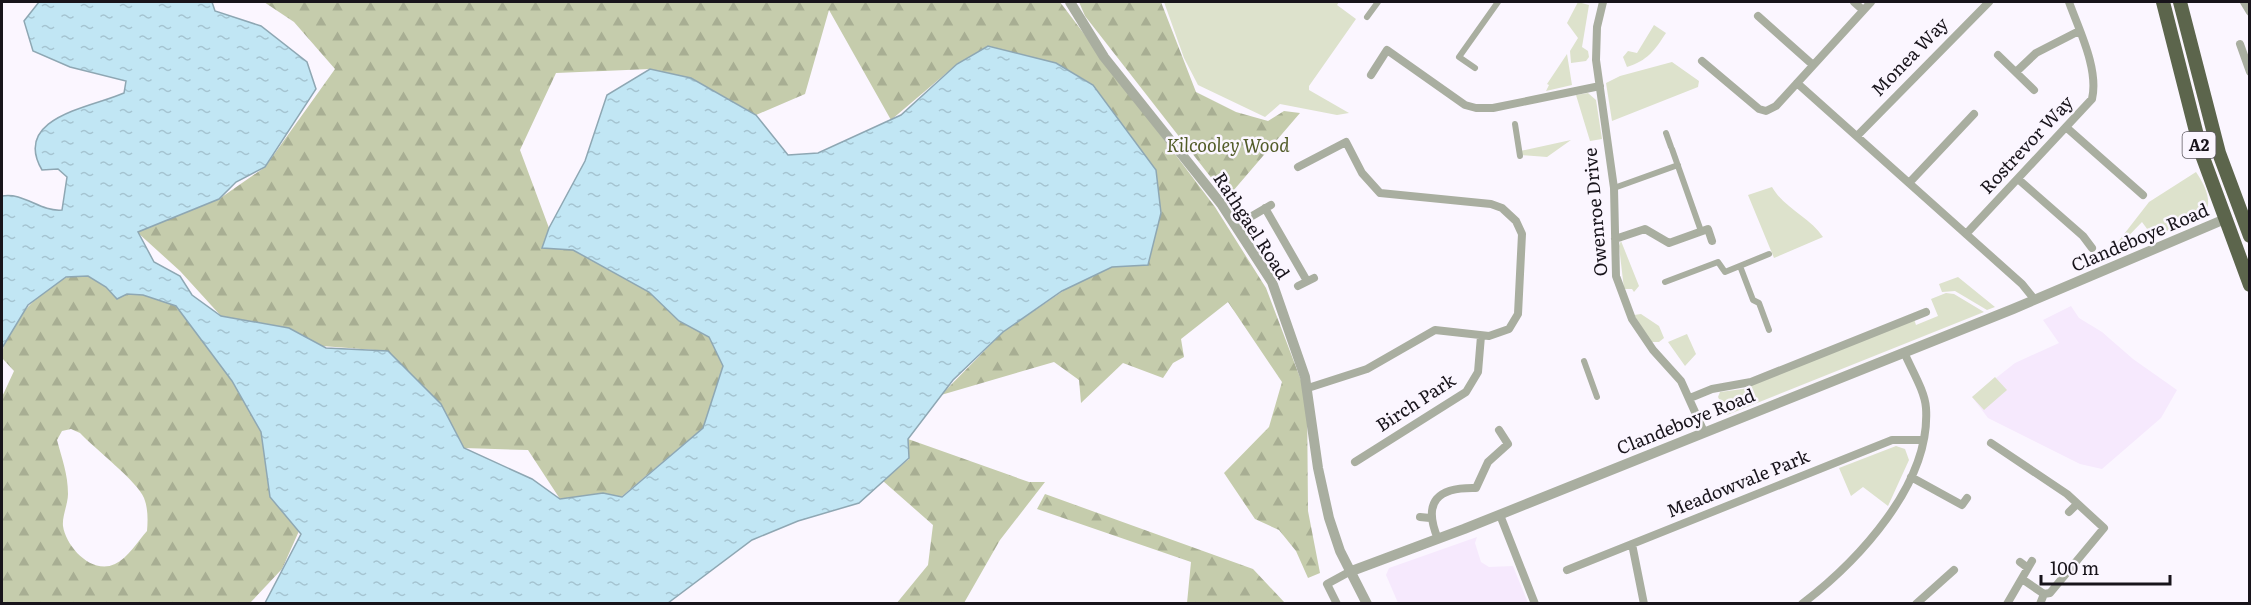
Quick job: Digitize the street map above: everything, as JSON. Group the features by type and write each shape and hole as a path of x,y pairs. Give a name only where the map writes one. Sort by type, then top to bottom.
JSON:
{"highway":[{"name":"A2","path":"2163,2 2202,154 2229,218 2250,285"},
{"name":"A2","path":"2180,2 2219,153 2250,236"},
{"path":"2198,77 2201,118 2229,218 2250,261"}],"street":[{"name":"Rathgael Road","path":"1070,2 1104,57 1235,225 1272,282 1308,388 1318,468 1329,518 1349,572 1367,603"},
{"path":"1367,17 1378,2"},
{"path":"1475,68 1459,57 1498,2"},
{"name":"Owenroe Drive","path":"1603,2 1596,37 1600,86 1614,188 1616,276 1628,310 1643,338 1681,381 1704,432"},
{"path":"1854,2 1863,10"},
{"path":"1702,61 1759,109 1766,111 1776,106 1870,2"},
{"name":"Monea Way","path":"1857,136 1989,2"},
{"name":"Rostrevor Way","path":"1966,234 2087,106 2094,88 2069,2"},
{"path":"2244,2 2250,12"},
{"path":"1758,15 1813,65"},
{"path":"2016,72 2036,53 2079,31"},
{"path":"2240,44 2249,69"},
{"path":"1371,75 1388,50 1466,105 1476,108 1493,108 1600,86"},
{"path":"1998,55 2034,90"},
{"path":"1797,83 2022,284 2035,300"},
{"path":"1909,183 1974,114"},
{"path":"1515,124 1520,156"},
{"path":"2067,128 2143,195"},
{"path":"1666,133 1701,231"},
{"path":"1298,167 1346,141 1362,173 1380,193 1491,204 1502,208 1516,221 1522,241 1518,314 1504,333 1481,336 1435,330 1367,369 1308,388"},
{"path":"1614,188 1678,165"},
{"path":"2018,179 2083,236 2092,248"},
{"path":"1235,225 1268,206 1306,282"},
{"name":"Clandeboye Road","path":"1349,572 1500,515 2035,300 2229,218"},
{"path":"1615,239 1645,229 1669,243 1708,229 1712,241"},
{"path":"1665,282 1718,262 1725,272 1769,254"},
{"path":"1740,266 1753,300 1760,303 1770,327"},
{"path":"1690,398 1712,389 1751,382 1926,312"},
{"name":"Birch Park","path":"1355,462 1466,392 1478,372 1481,336"},
{"path":"1802,603 1813,596 1883,526 1911,477 1923,440 1926,406 1904,352"},
{"path":"1584,361 1597,397"},
{"path":"1438,539 1430,518 1434,502 1443,492 1454,488 1476,488 1488,462 1508,444 1499,430"},
{"name":"Meadowvale Park","path":"1567,570 1892,440 1923,440"},
{"path":"1992,443 2067,494 2104,528 2050,593 2044,594 2022,579"},
{"path":"1365,456 1370,466"},
{"path":"1911,477 1962,505 1968,498"},
{"path":"2069,512 2077,504"},
{"path":"1500,515 1535,603"},
{"path":"1420,517 1430,518"},
{"path":"1632,544 1644,603"},
{"path":"2007,603 2030,564 2019,562"},
{"path":"1337,603 1327,584 1349,572"},
{"path":"1916,603 1948,572"},
{"path":"2040,603 2044,594"},
{"path":"1813,596 1819,603"}],"shaded area":[{"path":"2071,306 2079,318 2102,332 2133,359 2177,390 2161,418 2102,469 2080,464 1988,418 1972,397 2015,363 2059,343 2043,320"},
{"path":"1477,537 1475,543 1481,562 1489,567 1513,566 1528,603 1398,603 1386,575 1389,568"}],"green space":[{"path":"264,2 1060,2 1215,207 1266,288 1307,396 1308,511 1320,573 1308,578 1296,551 1279,530 1255,519 1224,473 1269,427 1282,382 1228,302 1181,339 1184,357 1173,363 1163,378 1123,363 1081,403 1079,380 1054,362 941,395 1003,332 1066,289 1112,267 1093,85 1056,63 988,46 957,64 891,120 829,10 805,94 756,115 691,78 650,69 556,73 520,150 549,228 542,248 573,250 650,292 679,321 709,337 723,366 703,428 621,497 603,493 560,499 528,450 464,448 441,404 388,351 322,346 289,328 221,316 180,271 137,232 219,199 265,167 335,69 294,22"},
{"name":"Kilcooley Wood","path":"1079,2 1161,2 1196,92 1236,112 1268,121 1284,111 1300,113 1227,198 1085,16"},
{"path":"1164,2 1339,2 1337,5 1356,19 1309,86 1309,90 1349,113 1337,115 1280,104 1265,117 1198,85 1184,58"},
{"path":"1578,2 1589,5 1582,47 1588,51 1589,57 1586,61 1571,63 1570,51 1578,38 1567,23"},
{"path":"1654,25 1666,33 1650,54 1640,62 1627,67 1623,57 1628,51 1637,53"},
{"path":"1567,54 1572,85 1546,91 1549,85 1547,84"},
{"path":"1672,62 1699,81 1698,87 1612,121 1606,83 1620,76"},
{"path":"1588,93 1596,100 1602,139 1590,141 1576,95"},
{"path":"1571,140 1547,157 1521,155 1520,151"},
{"path":"2196,172 2205,187 2208,199 2204,215 2153,237 2142,222 2113,252 2114,247 2149,202"},
{"path":"1772,187 1783,201 1818,230 1823,237 1774,258 1748,195"},
{"path":"1621,241 1639,286 1634,292 1632,289 1624,289 1619,246"},
{"path":"88,276 106,287 117,299 127,294 143,295 176,306 232,381 261,432 270,497 299,531 282,569 250,603 2,603 2,397 14,371 2,358 4,346 15,323 44,292 67,277","holes":["71,429 80,433 133,483 144,498 148,518 147,531 124,558 115,564 98,566 89,562 75,550 65,534 63,518 68,487 57,440 62,431"]},
{"path":"1958,277 1995,307 1987,310 1955,291 1942,292 1939,284"},
{"path":"1946,293 1954,294 1984,312 1727,415 1718,397 1720,392 1743,389 1914,319 1916,325 1938,316 1931,299"},
{"path":"1641,314 1659,326 1664,338 1659,342 1651,342 1634,315"},
{"path":"1687,334 1696,354 1685,366 1668,342"},
{"path":"1995,377 2007,390 1984,410 1972,397"},
{"path":"908,439 1029,482 1045,482 1000,540 964,603 896,604 928,565 933,525 883,481 909,459"},
{"path":"1896,446 1905,449 1909,460 1888,506 1863,487 1851,496 1839,468"},
{"path":"1045,494 1253,569 1285,603 1187,603 1191,562 1037,509"}],"water":[{"path":"39,2 212,2 215,11 261,26 307,62 316,89 265,167 236,182 219,199 138,232 154,262 180,276 192,295 221,316 289,328 326,348 388,351 441,404 464,448 532,479 560,499 603,493 622,497 703,428 723,366 709,337 679,321 649,292 573,250 542,248 549,228 585,161 607,95 650,69 691,78 756,115 788,155 818,153 901,115 957,64 988,46 1056,63 1093,85 1156,170 1161,213 1148,265 1112,267 1062,291 1003,332 953,380 908,439 909,458 859,503 798,521 752,540 668,603 265,603 301,534 270,497 261,432 232,381 176,306 143,295 127,294 117,299 106,287 88,276 66,277 28,305 2,348 2,196 18,197 46,208 62,210 67,177 58,169 42,170 35,152 37,138 46,126 60,117 124,93 126,81 70,67 33,51 24,21"}]}
